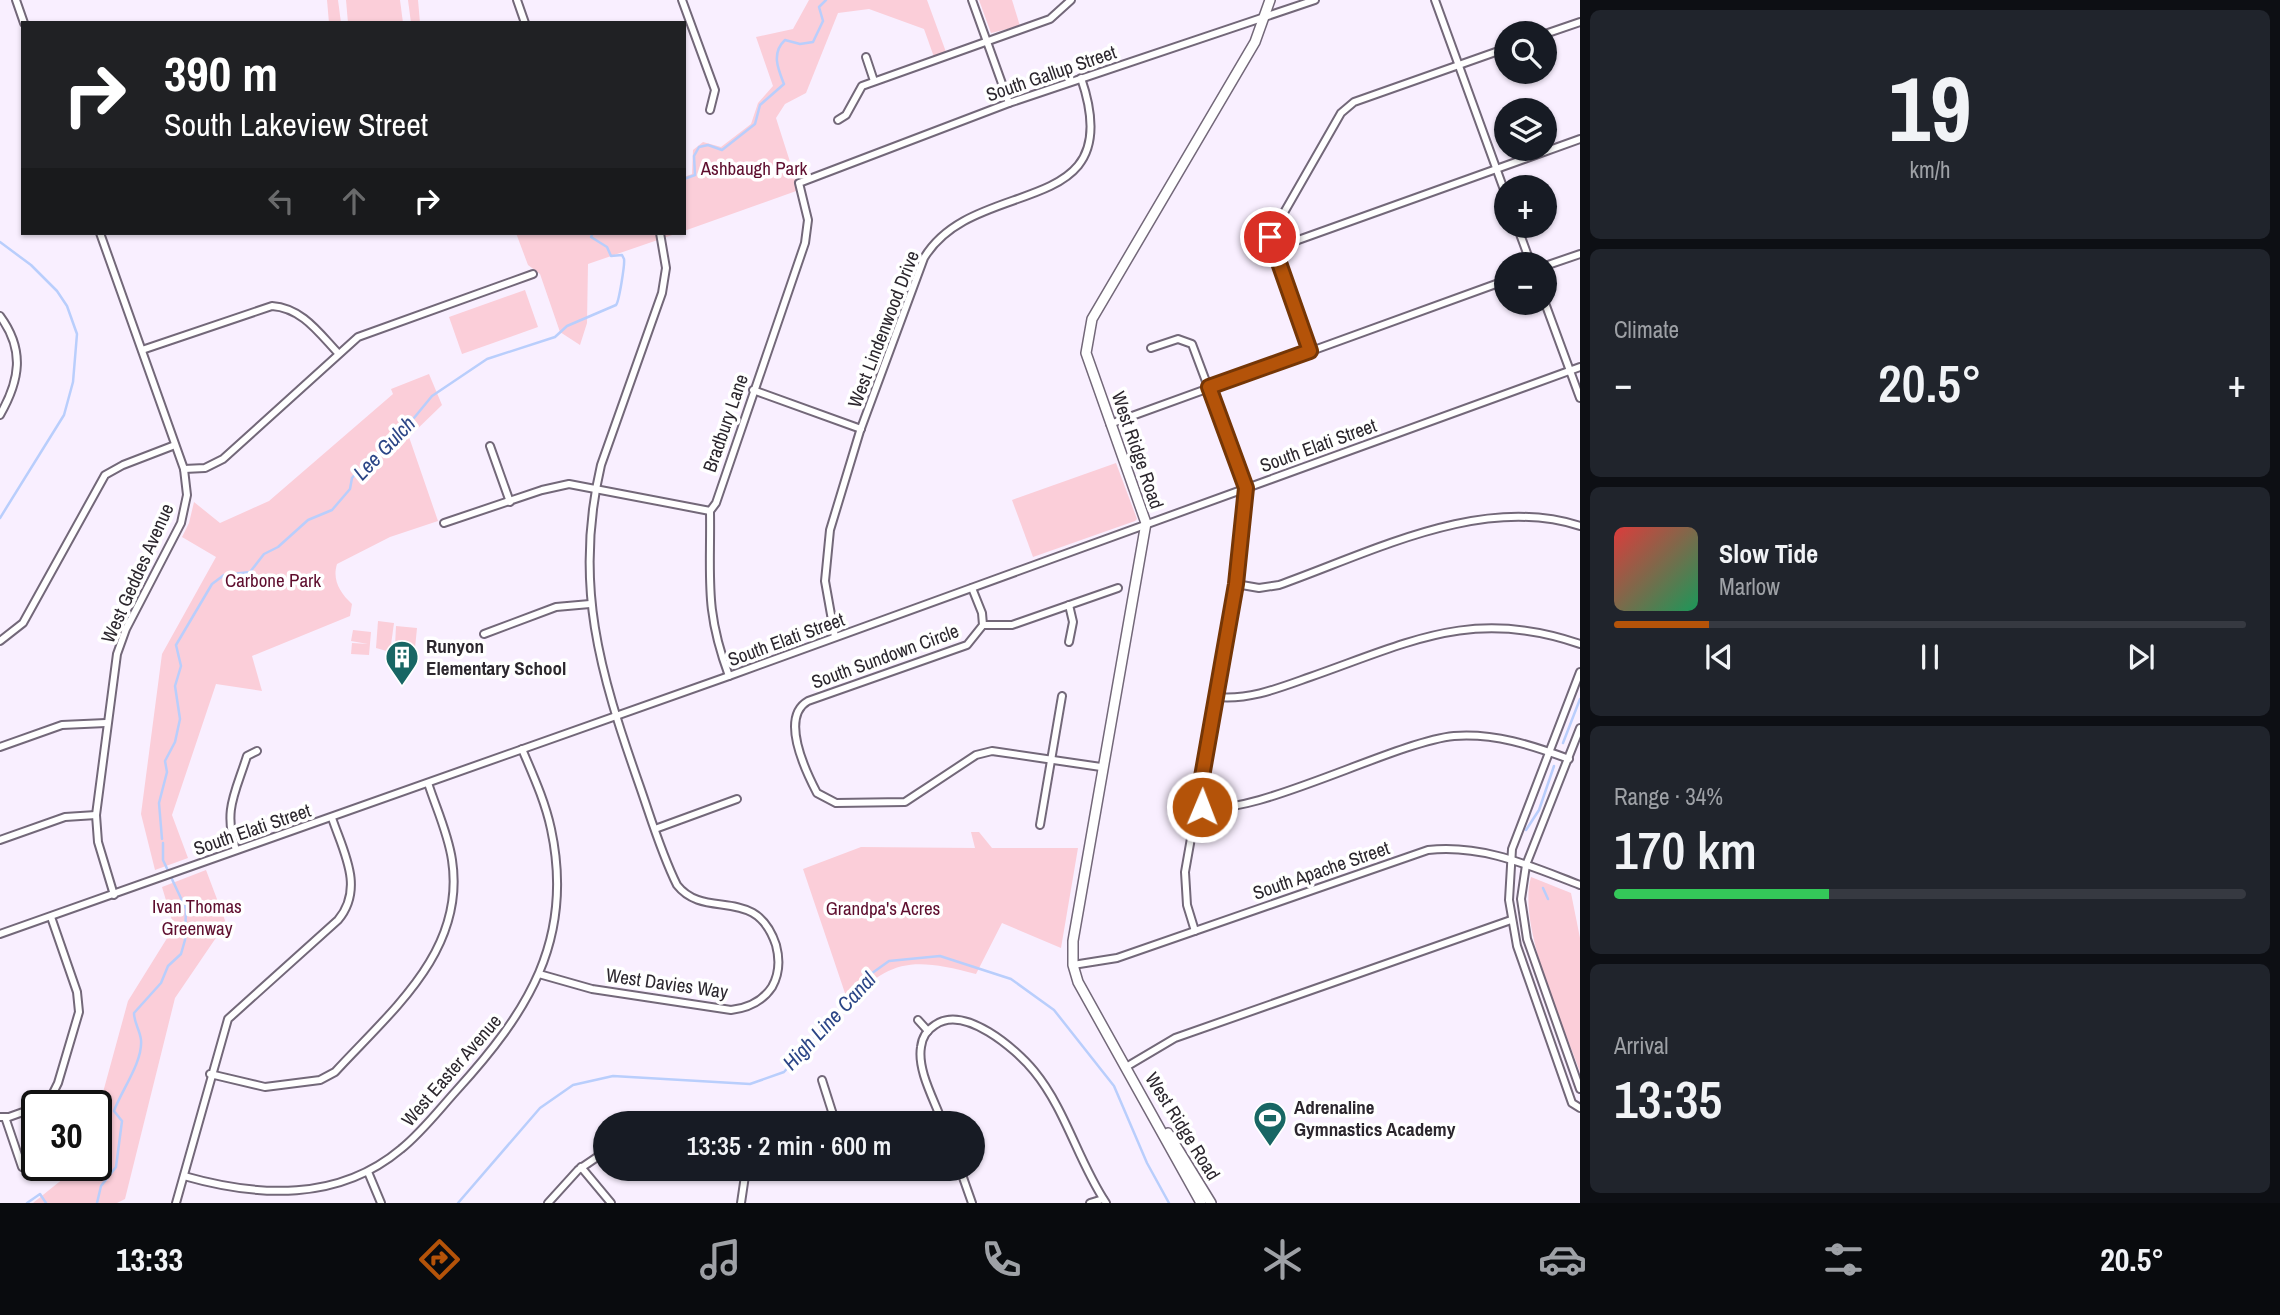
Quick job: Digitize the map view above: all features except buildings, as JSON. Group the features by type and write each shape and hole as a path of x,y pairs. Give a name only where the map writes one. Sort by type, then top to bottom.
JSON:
{"street":[{"path":"16,0 23,21"},
{"path":"517,0 524,21"},
{"path":"682,0 715,90 710,110"},
{"path":"972,0 1009,103"},
{"path":"838,120 846,115 858,90 874,81 1050,19 1071,0"},
{"name":"West Ridge Road","path":"1200,1203 1078,982 1073,965 1073,942 1101,767 1146,523 1086,353 1092,319 1255,42 1270,0"},
{"name":"South Gallup Street","path":"799,183 1009,103 1315,0"},
{"path":"1435,0 1498,175"},
{"path":"1557,30 1580,22"},
{"path":"1310,351 1273,249 1272,231 1344,109 1354,102 1494,53"},
{"path":"866,57 874,81"},
{"name":"West Lindenwood Drive","path":"835,637 825,589 826,551 861,429 917,276 933,245 955,225 1058,184 1082,161 1090,144 1092,126 1082,78"},
{"path":"1273,249 1580,139"},
{"name":"Bradbury Lane","path":"729,676 718,646 709,600 710,511 716,503 805,243 808,220 799,183"},
{"name":"West Geddes Avenue","path":"101,235 184,469 186,508 120,644 106,723 96,815 98,842 114,895"},
{"name":"West Davies Way","path":"539,974 592,989 731,1010 749,1006 770,990 777,975 779,960 771,930 766,922 748,910 684,892 674,880 615,716 597,655 590,604 589,559 595,491 601,465 662,293 666,268 660,235"},
{"path":"1557,263 1580,254"},
{"path":"184,469 205,468 223,459 338,353 365,334 533,274"},
{"path":"1110,424 1494,285"},
{"path":"142,350 272,306 286,308 306,320 338,353"},
{"path":"1549,315 1580,398"},
{"path":"0,316 15,341 18,362 15,384 0,413"},
{"path":"1151,348 1178,339 1192,344 1246,488 1236,584 1185,872 1187,905 1195,931"},
{"name":"South Elati Street","path":"0,934 729,676 1580,367"},
{"path":"753,390 861,429"},
{"path":"0,641 23,623 106,475 123,465 175,445"},
{"path":"490,446 510,502"},
{"path":"444,523 569,484 710,511"},
{"path":"1236,584 1259,587 1279,585 1449,525 1479,518 1524,516 1580,526"},
{"name":"South Sundown Circle","path":"972,588 982,613 982,625 967,645 808,701 800,707 793,727 814,787 829,802 897,804 912,799 976,755 987,752 1101,767"},
{"name":"South Sundown Circle","path":"982,625 1004,628 1118,588"},
{"path":"484,634 556,607 590,604"},
{"path":"1069,605 1073,622 1069,642"},
{"path":"1217,697 1263,694 1427,636 1463,628 1522,629 1580,644"},
{"path":"1580,673 1511,860 1511,920 1536,1005 1572,1103 1580,1106"},
{"path":"1040,825 1062,696"},
{"path":"0,747 62,725 106,723"},
{"path":"1580,728 1526,864 1521,899 1524,927 1580,1090"},
{"path":"1197,805 1219,810 1250,804 1412,745 1452,737 1506,739 1569,759"},
{"name":"West Easter Avenue","path":"184,1176 226,1188 271,1192 334,1185 368,1172 409,1143 495,1048 525,1006 539,974 554,917 555,859 545,806 522,748"},
{"path":"236,850 228,823 229,811 247,756 257,751"},
{"path":"210,1074 259,1087 324,1079 335,1072 424,974 446,930 453,885 448,842 428,783"},
{"path":"655,829 737,799"},
{"path":"0,840 65,817 96,815"},
{"path":"176,1203 210,1074 228,1018 338,920 348,906 352,879 332,818"},
{"name":"South Apache Street","path":"1073,965 1117,958 1412,854 1460,848 1495,853 1580,885"},
{"path":"51,917 77,992 79,1012 54,1090"},
{"path":"1126,1068 1175,1038 1511,920"},
{"path":"1536,1005 1549,1000"},
{"path":"918,1020 928,1031"},
{"path":"939,1111 922,1063 920,1046 928,1031 944,1020 965,1021 990,1033 1021,1057 1053,1097 1104,1201 1090,1203"},
{"name":"West Ridge Road","path":"1126,1068 1211,1203"},
{"path":"822,1080 832,1111"},
{"path":"21,1111 3,1117 21,1164"},
{"path":"548,1203 581,1167 593,1159"},
{"path":"581,1167 611,1203"},
{"path":"368,1172 381,1203"},
{"path":"741,1203 744,1181"},
{"path":"964,1181 972,1203"}],"green space":[{"path":"327,0 338,0 341,21 329,21"},
{"path":"346,0 400,0 403,21 348,21"},
{"path":"408,0 418,0 420,21 411,21"},
{"name":"Ashbaugh Park","path":"809,0 927,0 946,52 934,57 924,29 869,9 838,13 806,93 785,104 776,118 799,190 686,230 686,176 692,174 693,150 703,142 721,147 751,124 758,103 773,86 756,37 793,29"},
{"path":"979,0 1012,0 1020,26 991,33"},
{"path":"517,235 672,235 588,264 587,323 580,345 560,332 540,274 528,265"},
{"path":"525,290 538,327 462,354 449,317"},
{"name":"Carbone Park","path":"429,374 442,405 409,437 438,521 390,537 337,564 338,586 352,604 350,616 252,656 262,691 216,684 172,815 188,858 155,870 141,814 162,654 216,557 182,537 194,502 220,523 269,501 393,394 391,389"},
{"path":"1116,463 1137,519 1033,557 1012,500"},
{"path":"378,621 394,623 390,652 376,648"},
{"path":"396,626 417,628 415,648 395,646"},
{"path":"353,630 371,632 369,655 351,654 352,643 368,644 351,641"},
{"name":"Grandpa's Acres","path":"971,832 979,832 992,848 1078,848 1061,948 1002,923 976,974 921,964 906,966 878,977 849,1005 803,869 861,847 975,848"},
{"name":"Ivan Thomas Greenway","path":"206,870 226,923 175,998 125,1199 117,1203 33,1203 60,1181 112,1181 112,1090 104,1090 128,1001 174,927 162,887"},
{"path":"1531,877 1571,893 1580,938 1580,1072 1536,948 1528,897"}],"waterway":[{"name":"Lee Gulch","path":"686,178 695,175 694,156 699,147 708,145 722,150 755,124 760,105 784,84 777,61 778,50 785,40 800,44 813,42 823,21 819,7 826,0"},
{"name":"Lee Gulch","path":"162,839 159,803 167,772 165,761 175,742 180,719 175,686 181,666 176,645 212,584 224,575 250,572 264,554 278,547 308,520 332,510 350,489 352,478 357,472 365,469 381,450 391,446 432,396 487,359 555,337 567,326 616,305 622,283 624,259 622,255 611,256 607,247 591,237 592,235"},
{"name":"High Line Canal","path":"0,242 31,265 57,291 67,306 77,334 73,382 64,415 0,518"},
{"path":"1563,743 1580,699"},
{"path":"1526,830 1539,810 1554,766"},
{"name":"Lee Gulch","path":"97,1203 101,1186 116,1167 122,1121 114,1111 141,1049 134,1013 161,983 168,966 181,954 185,940 186,909 163,860 163,843"},
{"path":"1543,888 1548,899"},
{"name":"High Line Canal","path":"458,1203 540,1108 573,1085 613,1076 750,1084 784,1072 868,976 889,961 940,956 1011,979 1054,1010 1114,1086 1147,1163 1169,1203"},
{"name":"Lee Gulch","path":"27,1203 40,1194 46,1203"}],"place":[{"name":"Runyon Elementary School","path":"402,687"},
{"name":"Adrenaline Gymnastics Academy","path":"1270,1148"}],"route":[{"path":"1202,807 1197,805 1236,584 1246,488 1209,387 1310,351 1270,237"}]}
